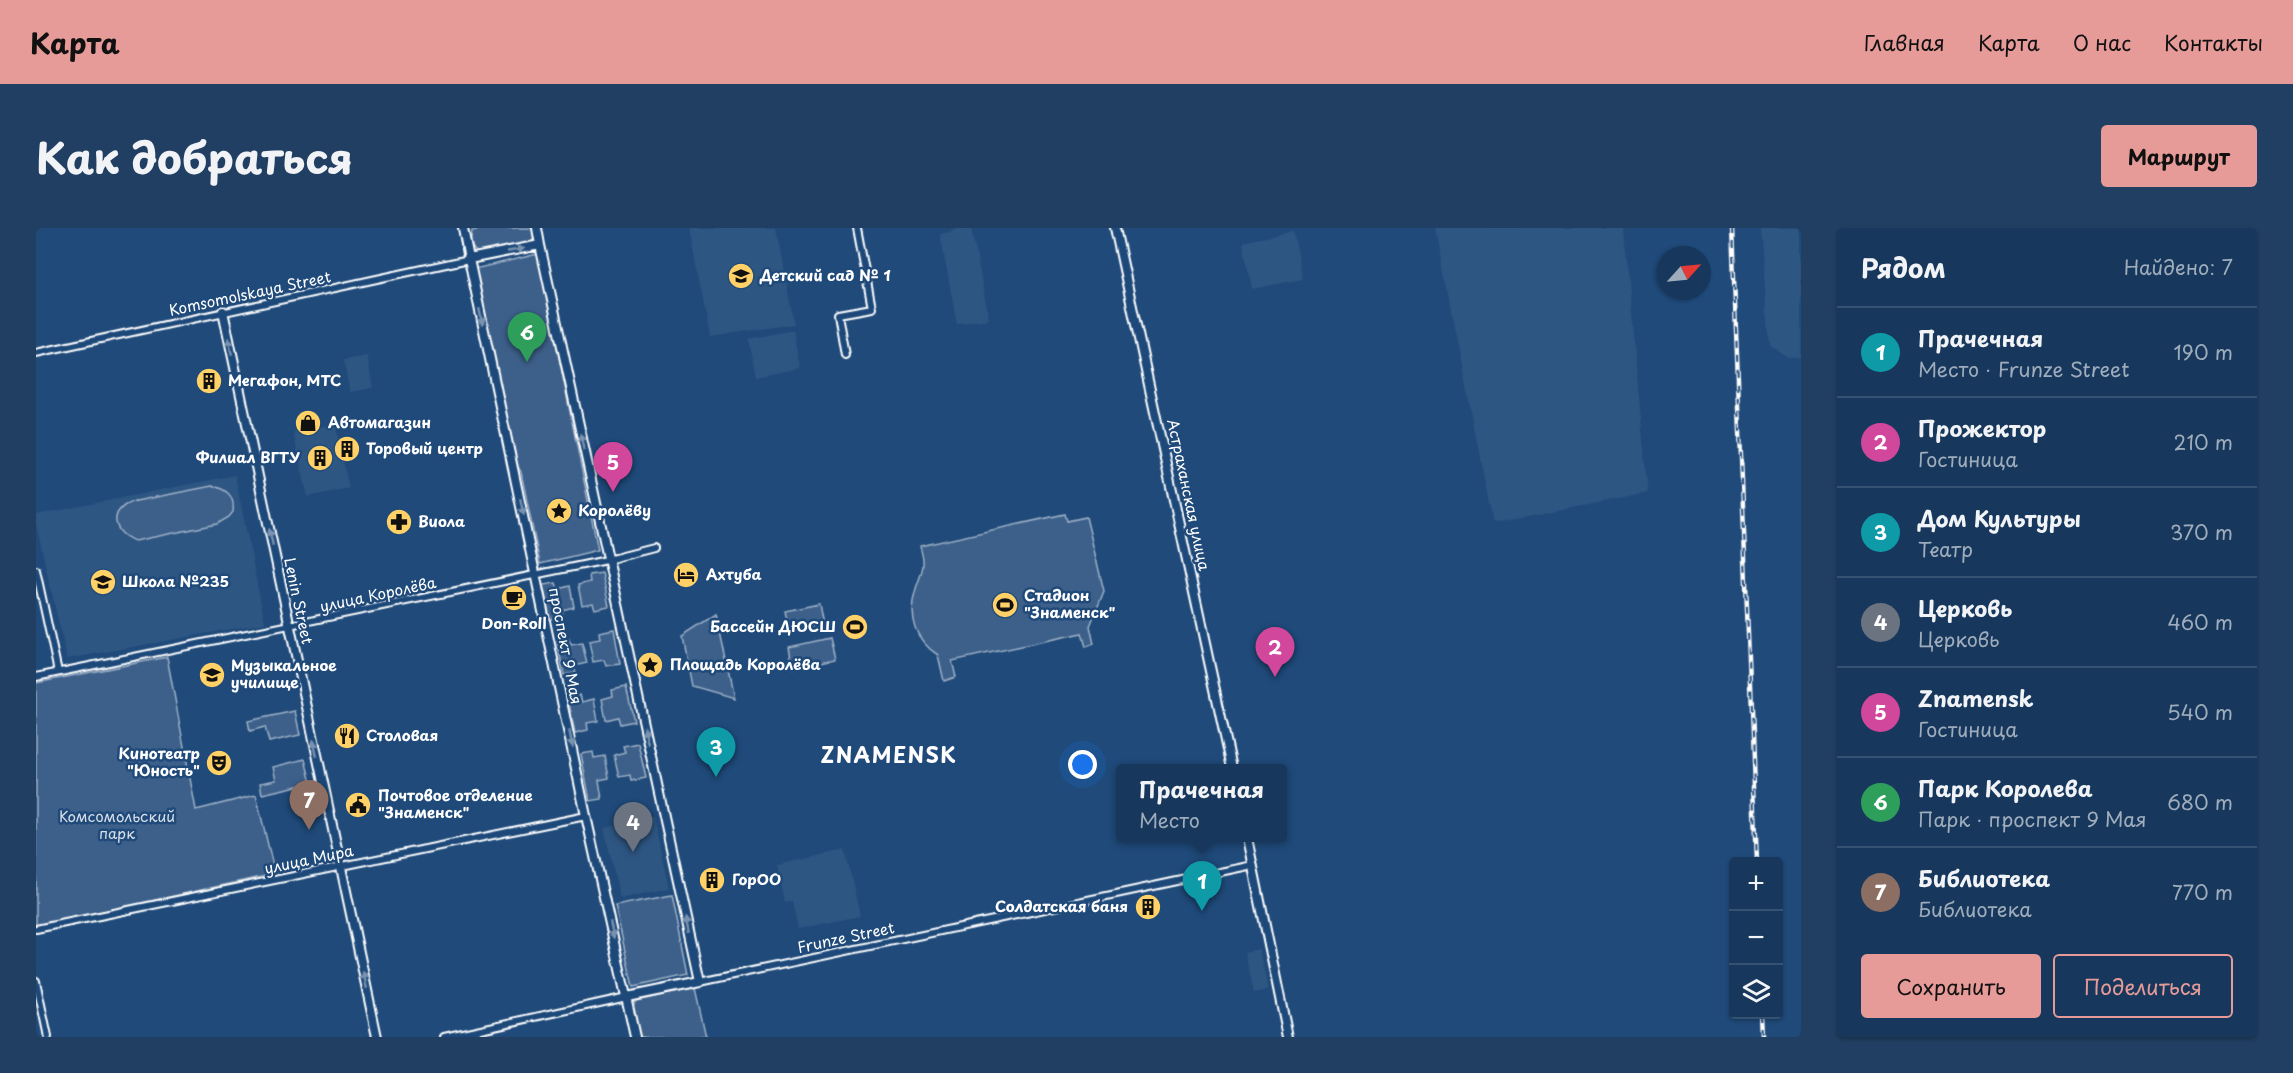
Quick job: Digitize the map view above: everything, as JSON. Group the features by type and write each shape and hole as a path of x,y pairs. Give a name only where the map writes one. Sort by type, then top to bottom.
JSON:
{"street":[{"name":"проспект 9 Мая","path":"463,228 586,816 635,1037"},
{"path":"537,228 700,982"},
{"path":"845,355 838,314 872,308 857,228"},
{"name":"Астраханская улица","path":"1115,228 1231,764"},
{"path":"469,260 540,245"},
{"name":"Komsomolskaya Street","path":"36,354 223,311 469,260"},
{"name":"Lenin Street","path":"223,311 377,1037"},
{"name":"улица Королёва","path":"36,677 537,575 654,548"},
{"path":"36,570 58,672"},
{"name":"улица Мира","path":"36,929 586,816"},
{"path":"1248,842 1288,1037"},
{"name":"Frunze Street","path":"444,1037 1253,865"},
{"path":"36,981 48,1037"}],"shaded area":[{"name":"Детский сад № 1","path":"689,228 776,228 794,324 710,337"},
{"path":"955,228 971,228 989,319 957,324 940,234 950,232"},
{"path":"1435,228 1623,228 1648,493 1493,524"},
{"path":"1760,228 1801,228 1801,357 1788,358 1770,346"},
{"path":"1293,231 1303,279 1252,289 1243,242"},
{"path":"793,330 800,368 756,377 749,339"},
{"path":"367,356 373,388 350,392 343,360"},
{"path":"335,424 349,488 308,497 293,432"},
{"path":"235,475 265,623 67,659 36,524 36,515"},
{"path":"653,817 669,888 620,899 604,828"},
{"path":"845,850 860,916 798,929 792,902 785,903 777,865"},
{"path":"1259,949 1268,990 1254,993 1245,952"}],"green space":[{"path":"486,228 533,228 534,239 529,243 478,254 470,245 472,231"},
{"path":"538,254 598,550 540,564 474,269"},
{"path":"212,486 226,491 233,502 233,512 217,524 135,541 118,528 116,517 123,507 131,502"},
{"name":"Стадион \"Знаменск\"","path":"1065,514 1067,521 1086,517 1104,591 1090,626 1094,644 1086,647 1082,633 952,661 956,677 944,681 938,655 919,636 913,620 913,602 923,565 920,546"},
{"path":"602,573 609,606 595,609 593,603 582,605 578,585 590,582 589,575"},
{"path":"556,583 558,589 570,586 574,607 562,610 563,616 550,619 543,585"},
{"path":"819,604 823,625 789,631 785,611"},
{"path":"716,614 734,698 692,686 682,636"},
{"path":"614,629 620,664 606,666 604,660 593,662 589,641 600,639 599,632"},
{"path":"830,638 835,659 793,668 789,647"},
{"path":"569,639 571,645 582,643 587,663 574,666 576,673 564,675 557,641"},
{"name":"Комсомольский парк","path":"167,657 196,810 256,795 275,874 36,926 36,683"},
{"path":"626,687 634,721 620,724 618,717 606,720 602,699 613,696 612,690"},
{"path":"580,695 582,702 594,699 598,721 587,723 588,730 575,733 568,698"},
{"path":"295,711 300,735 269,742 265,727 250,731 248,721"},
{"path":"638,743 646,778 631,781 630,775 619,777 614,755 625,752 623,746"},
{"path":"593,752 594,758 605,756 609,778 599,780 602,799 590,801 581,754"},
{"path":"305,759 311,783 262,794 260,783 276,780 273,767"},
{"path":"672,895 688,975 633,987 615,906"},
{"path":"695,988 706,1037 637,1037 631,1009 636,1001"}],"railway":[{"path":"1732,228 1757,857"},
{"path":"1763,1019 1764,1037"}],"place":[{"name":"Детский сад № 1","path":"741,276"},
{"name":"Парк Королева","path":"527,362"},
{"name":"Мегафон, МТС","path":"209,381"},
{"name":"Автомагазин","path":"308,423"},
{"name":"Торовый центр","path":"347,449"},
{"name":"Филиал ВГТУ","path":"320,458"},
{"name":"Znamensk","path":"613,492"},
{"name":"Королёву","path":"559,511"},
{"name":"Виола","path":"399,522"},
{"name":"Ахтуба","path":"686,575"},
{"name":"Школа №235","path":"103,582"},
{"name":"Don-Roll","path":"514,598"},
{"name":"Стадион \"Знаменск\"","path":"1005,605"},
{"name":"Бассейн ДЮСШ","path":"855,627"},
{"name":"Площадь Королёва","path":"650,665"},
{"name":"Музыкальное училище","path":"212,675"},
{"name":"Прожектор","path":"1275,677"},
{"name":"Столовая","path":"347,736"},
{"name":"Кинотеатр \"Юность\"","path":"219,763"},
{"name":"Дом Культуры","path":"716,777"},
{"name":"Почтовое отделение \"Знаменск\"","path":"358,805"},
{"name":"Библиотека","path":"309,830"},
{"name":"Церковь","path":"633,852"},
{"name":"ГорОО","path":"712,880"},
{"name":"Солдатская баня","path":"1148,907"},
{"name":"Прачечная","path":"1202,911"}],"district":[{"name":"ZNAMENSK","path":"889,756"}]}
